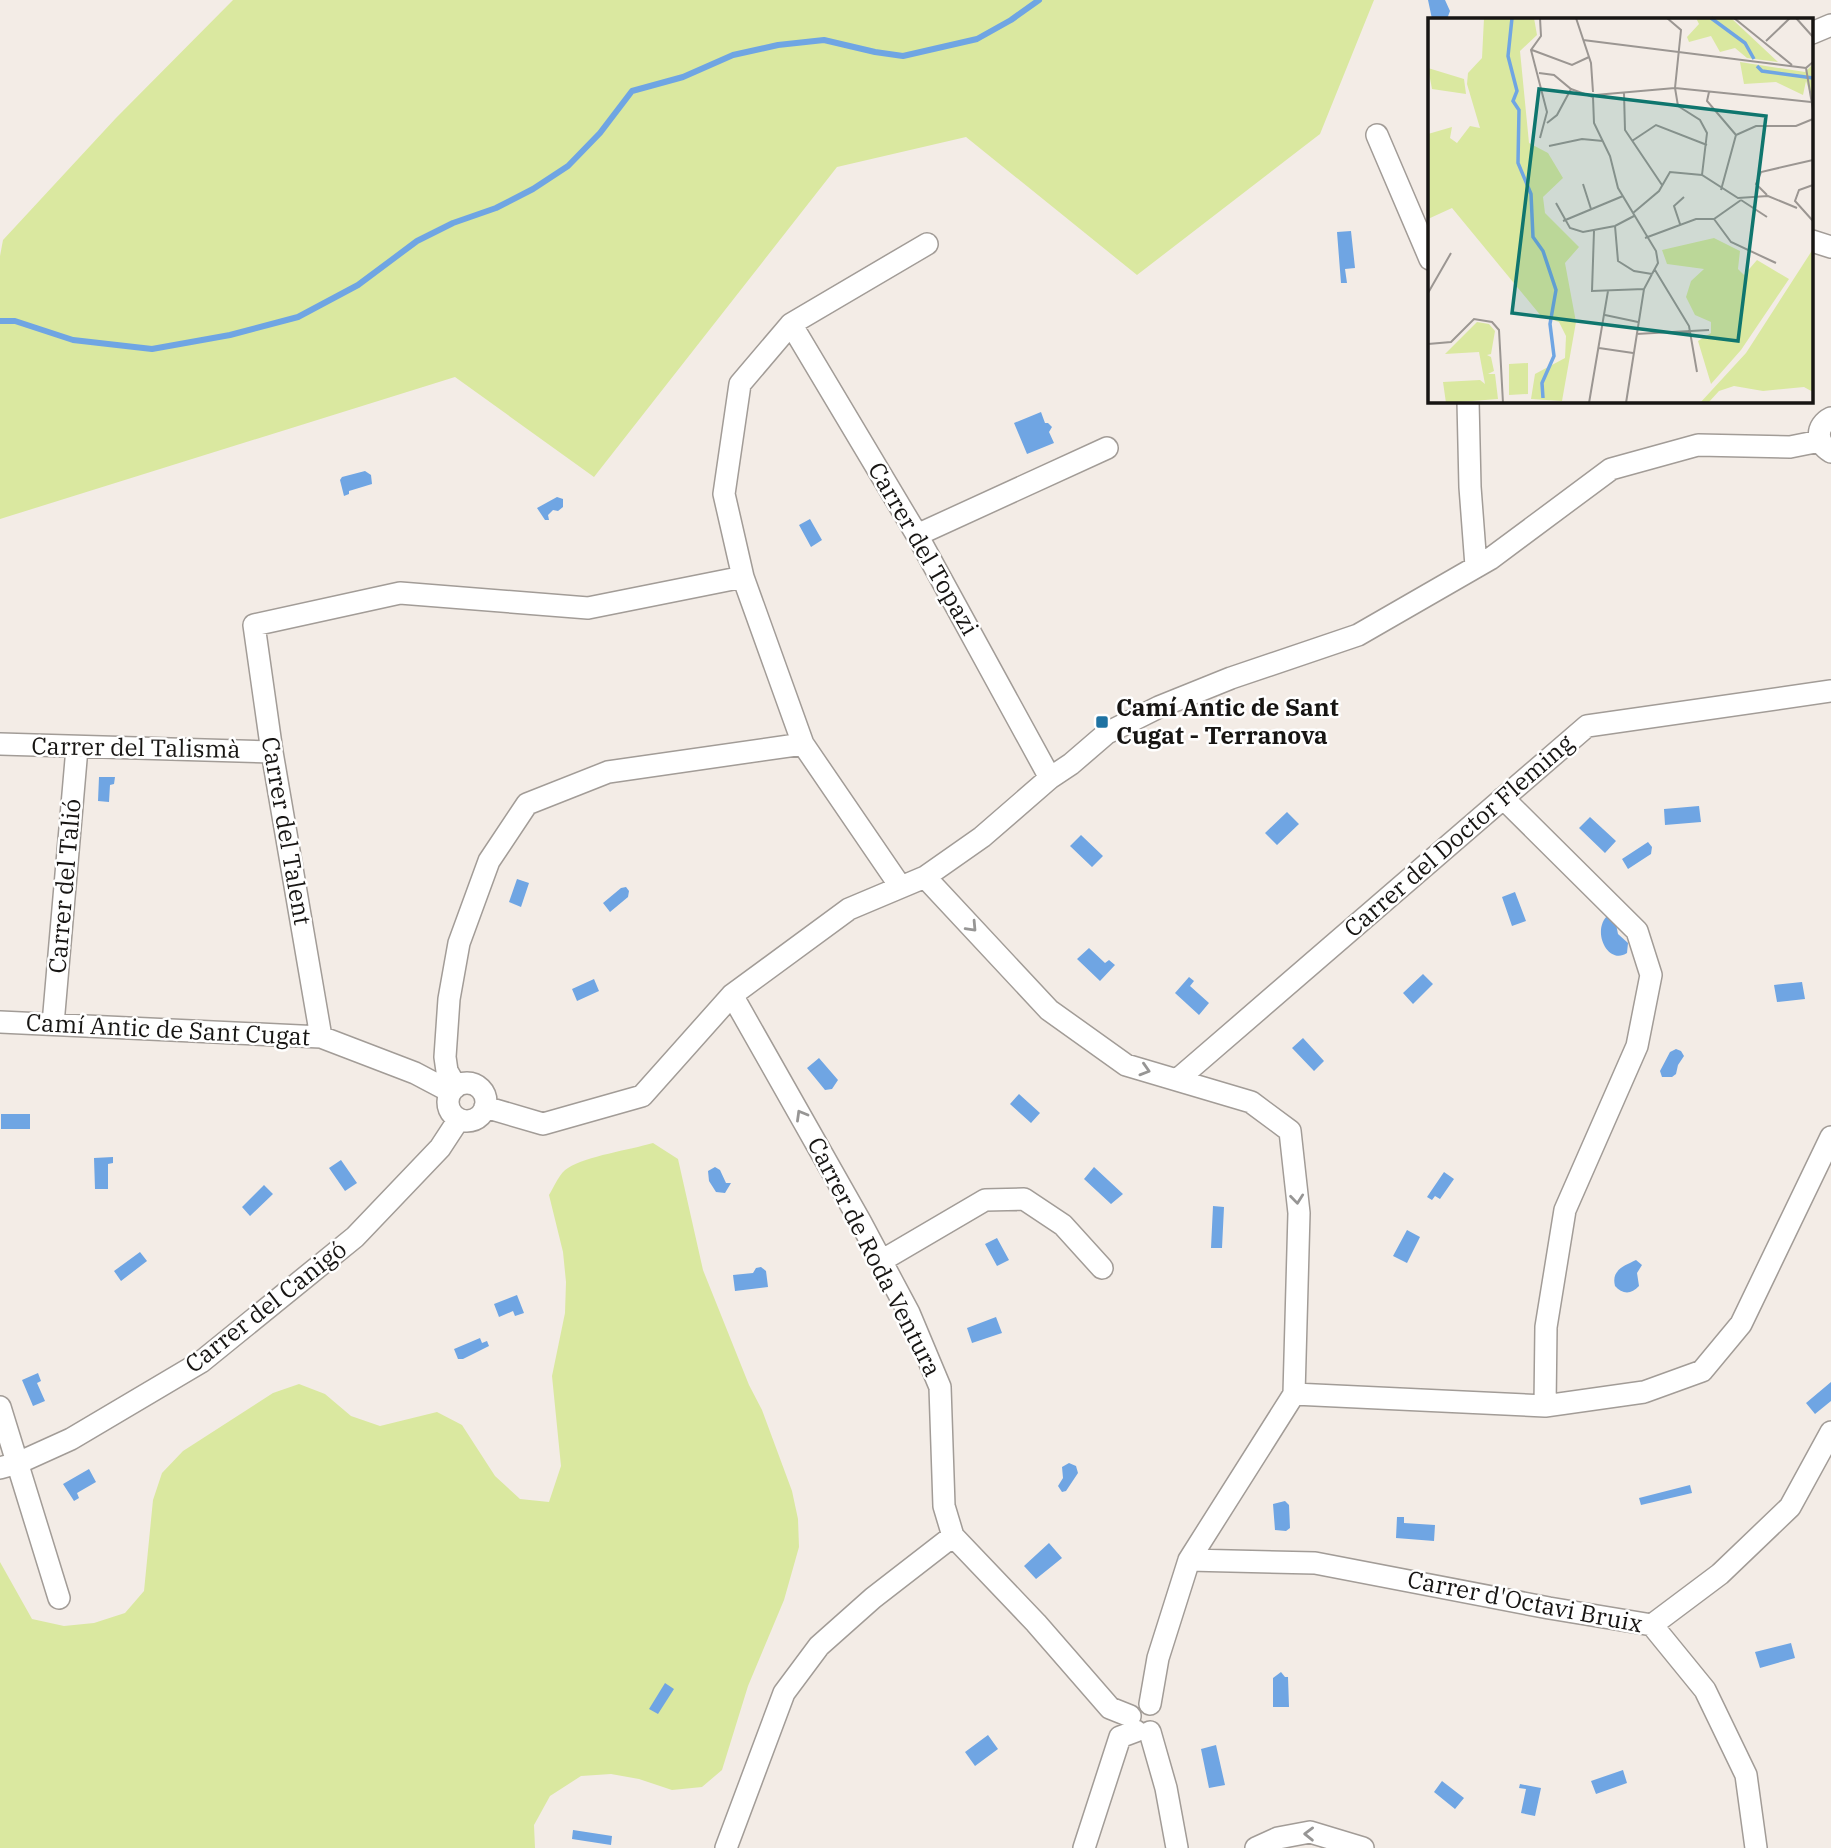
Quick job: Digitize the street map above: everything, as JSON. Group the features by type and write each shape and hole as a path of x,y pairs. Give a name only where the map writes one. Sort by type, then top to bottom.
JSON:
{"street":[{"path":"1814,32 1831,26"},
{"path":"1377,135 1428,254"},
{"path":"1814,242 1831,247"},
{"path":"900,886 803,744 743,577 724,494 740,384 791,324 927,244"},
{"name":"Carrer del Topazi","path":"791,324 917,535 1051,778"},
{"path":"1468,402 1470,487 1476,566"},
{"path":"1831,404 1831,409"},
{"path":"485,1107 543,1124 642,1097 732,995 849,909 925,877 982,837 1107,733 1159,707 1231,678 1358,635 1490,559 1611,469 1698,444 1826,446 1821,426 1831,418"},
{"path":"917,535 1107,448"},
{"name":"Carrer del Talent","path":"321,1037 272,752 254,625 400,593 588,608 743,577"},
{"name":"Carrer del Doctor Fleming","path":"1177,1080 1587,726 1831,691"},
{"name":"Carrer del Talismà","path":"0,744 272,752"},
{"path":"454,1090 445,1057 449,999 459,943 489,861 527,804 608,772 803,744"},
{"name":"Carrer del Talió","path":"53,1024 77,748"},
{"path":"1503,798 1637,931 1651,975 1637,1046 1565,1210 1546,1327 1545,1406"},
{"path":"925,877 1049,1010 1126,1065 1251,1102 1290,1131 1299,1213 1294,1394 1189,1560 1158,1658 1150,1704 1138,1705 1139,1726 1166,1788 1177,1848"},
{"name":"Carrer de Roda Ventura","path":"732,995 909,1313 940,1387 944,1506 953,1536 1036,1623 1110,1708 1139,1726"},
{"name":"Camí Antic de Sant Cugat","path":"0,1022 321,1037 454,1090"},
{"path":"466,1084 476,1086 484,1094 485,1107 477,1118 470,1121 459,1119 450,1109 448,1102 454,1090 466,1084"},
{"name":"Carrer del Canigó","path":"9,1465 71,1439 201,1362 355,1237 440,1148 459,1119"},
{"path":"1294,1394 1545,1406 1644,1392 1702,1371 1741,1324 1831,1137"},
{"path":"881,1261 985,1200 1024,1199 1063,1225 1102,1268"},
{"path":"0,1407 9,1465 59,1598"},
{"path":"1652,1625 1720,1574 1790,1507 1831,1432"},
{"path":"726,1848 784,1693 819,1646 873,1598 953,1536"},
{"name":"Carrer d'Octavi Bruix","path":"1189,1560 1315,1563 1652,1625 1705,1689 1746,1775 1756,1848"},
{"path":"1084,1848 1120,1737 1139,1726"},
{"path":"1256,1848 1278,1838 1310,1832 1363,1848"}],"green space":[{"path":"233,0 1374,0 1320,134 1137,275 966,137 837,167 594,477 455,377 0,519 0,256 3,240 116,118"},
{"path":"653,1143 678,1159 703,1270 749,1385 762,1410 792,1491 798,1519 799,1547 784,1600 748,1686 722,1770 702,1787 672,1790 639,1779 611,1774 581,1776 550,1796 534,1825 535,1848 0,1848 0,1562 32,1619 64,1626 94,1623 125,1613 144,1591 153,1500 162,1473 183,1451 273,1393 299,1384 325,1394 351,1416 380,1426 437,1412 462,1425 495,1476 520,1499 549,1502 561,1466 552,1376 565,1313 566,1282 563,1252 549,1195 562,1173 576,1164"}],"water":[{"path":"1428,0 1445,0 1450,11 1447,18 1432,18"},
{"path":"1351,231 1355,268 1345,269 1347,283 1341,283 1337,232"},
{"path":"1041,412 1045,423 1052,427 1049,432 1054,443 1027,454 1014,423"},
{"path":"365,471 371,475 372,484 349,491 349,494 344,496 340,480 342,477"},
{"path":"557,497 563,499 563,507 558,511 553,510 548,515 549,520 545,520 537,508"},
{"path":"810,519 822,540 811,547 799,525"},
{"path":"99,777 115,777 114,784 110,785 109,802 98,801"},
{"path":"1699,806 1701,822 1665,825 1664,809"},
{"path":"1287,812 1299,824 1277,845 1265,833"},
{"path":"1590,817 1616,841 1605,853 1579,828"},
{"path":"1081,835 1103,856 1092,867 1070,846"},
{"path":"1648,842 1652,847 1651,854 1628,869 1622,859"},
{"path":"517,879 529,883 521,907 509,902"},
{"path":"626,887 629,891 628,897 610,912 603,903"},
{"path":"1515,892 1526,921 1512,926 1502,897"},
{"path":"1609,914 1616,924 1618,934 1628,943 1627,953 1620,956 1608,951 1601,937 1601,929"},
{"path":"1089,948 1105,963 1109,960 1115,965 1100,981 1077,959"},
{"path":"1423,974 1433,984 1413,1004 1403,993"},
{"path":"1189,977 1194,981 1190,986 1209,1003 1199,1015 1175,993"},
{"path":"594,979 599,991 577,1001 572,989"},
{"path":"1802,982 1805,999 1777,1002 1774,985"},
{"path":"1303,1038 1324,1061 1314,1071 1292,1048"},
{"path":"1676,1049 1684,1056 1676,1074 1662,1077 1660,1071 1670,1052"},
{"path":"819,1058 838,1080 832,1089 825,1090 807,1068"},
{"path":"1019,1094 1040,1113 1031,1123 1010,1104"},
{"path":"1,1114 30,1114 30,1129 1,1129"},
{"path":"113,1157 113,1163 108,1164 108,1189 95,1189 94,1158"},
{"path":"341,1160 357,1183 345,1191 329,1168"},
{"path":"715,1167 720,1170 726,1183 731,1183 725,1193 716,1192 709,1181 708,1171"},
{"path":"1094,1167 1123,1194 1111,1204 1084,1179"},
{"path":"1444,1172 1454,1179 1440,1199 1435,1196 1432,1200 1427,1197"},
{"path":"264,1185 273,1194 250,1216 242,1207"},
{"path":"1213,1206 1224,1207 1222,1248 1211,1248"},
{"path":"1407,1230 1420,1237 1407,1263 1393,1256"},
{"path":"997,1238 1009,1260 997,1266 985,1244"},
{"path":"140,1252 147,1261 121,1281 114,1271"},
{"path":"1636,1260 1642,1265 1637,1273 1639,1286 1630,1292 1621,1291 1615,1286 1615,1276 1623,1267"},
{"path":"761,1267 766,1271 768,1287 735,1291 733,1275 753,1273 756,1268"},
{"path":"517,1295 524,1313 515,1316 513,1311 499,1317 494,1304"},
{"path":"996,1317 1002,1333 972,1343 967,1328"},
{"path":"480,1338 482,1343 487,1341 489,1346 458,1359 454,1349"},
{"path":"38,1373 41,1381 37,1383 45,1401 33,1406 22,1380"},
{"path":"1831,1382 1831,1401 1815,1414 1806,1403"},
{"path":"1069,1463 1076,1466 1078,1473 1066,1491 1062,1492 1058,1486 1063,1478 1062,1467"},
{"path":"89,1469 96,1482 77,1493 79,1498 74,1501 63,1484"},
{"path":"1690,1485 1692,1493 1641,1505 1639,1498"},
{"path":"1285,1501 1289,1505 1290,1528 1286,1531 1275,1530 1273,1504"},
{"path":"1397,1517 1404,1517 1404,1523 1435,1525 1434,1541 1396,1538"},
{"path":"1049,1543 1062,1558 1036,1579 1024,1566"},
{"path":"1791,1643 1795,1658 1760,1668 1755,1652"},
{"path":"1281,1672 1288,1677 1289,1707 1273,1707 1273,1678"},
{"path":"665,1683 674,1689 658,1714 649,1709"},
{"path":"988,1735 998,1749 975,1766 965,1752"},
{"path":"1216,1745 1225,1785 1209,1788 1201,1749"},
{"path":"1623,1770 1627,1783 1596,1794 1591,1781"},
{"path":"1442,1781 1464,1798 1455,1809 1434,1792"},
{"path":"1520,1784 1541,1788 1535,1816 1521,1813 1526,1789 1519,1788"},
{"path":"573,1830 612,1836 611,1845 572,1839"}],"waterway":[{"path":"0,321 15,321 73,340 152,349 230,335 298,317 358,285 417,241 453,223 496,208 533,189 568,166 600,133 632,91 683,77 733,55 778,45 824,40 903,56 977,39 1039,0"}],"place":[{"name":"Camí Antic de Sant Cugat - Terranova","path":"1102,722"}]}
